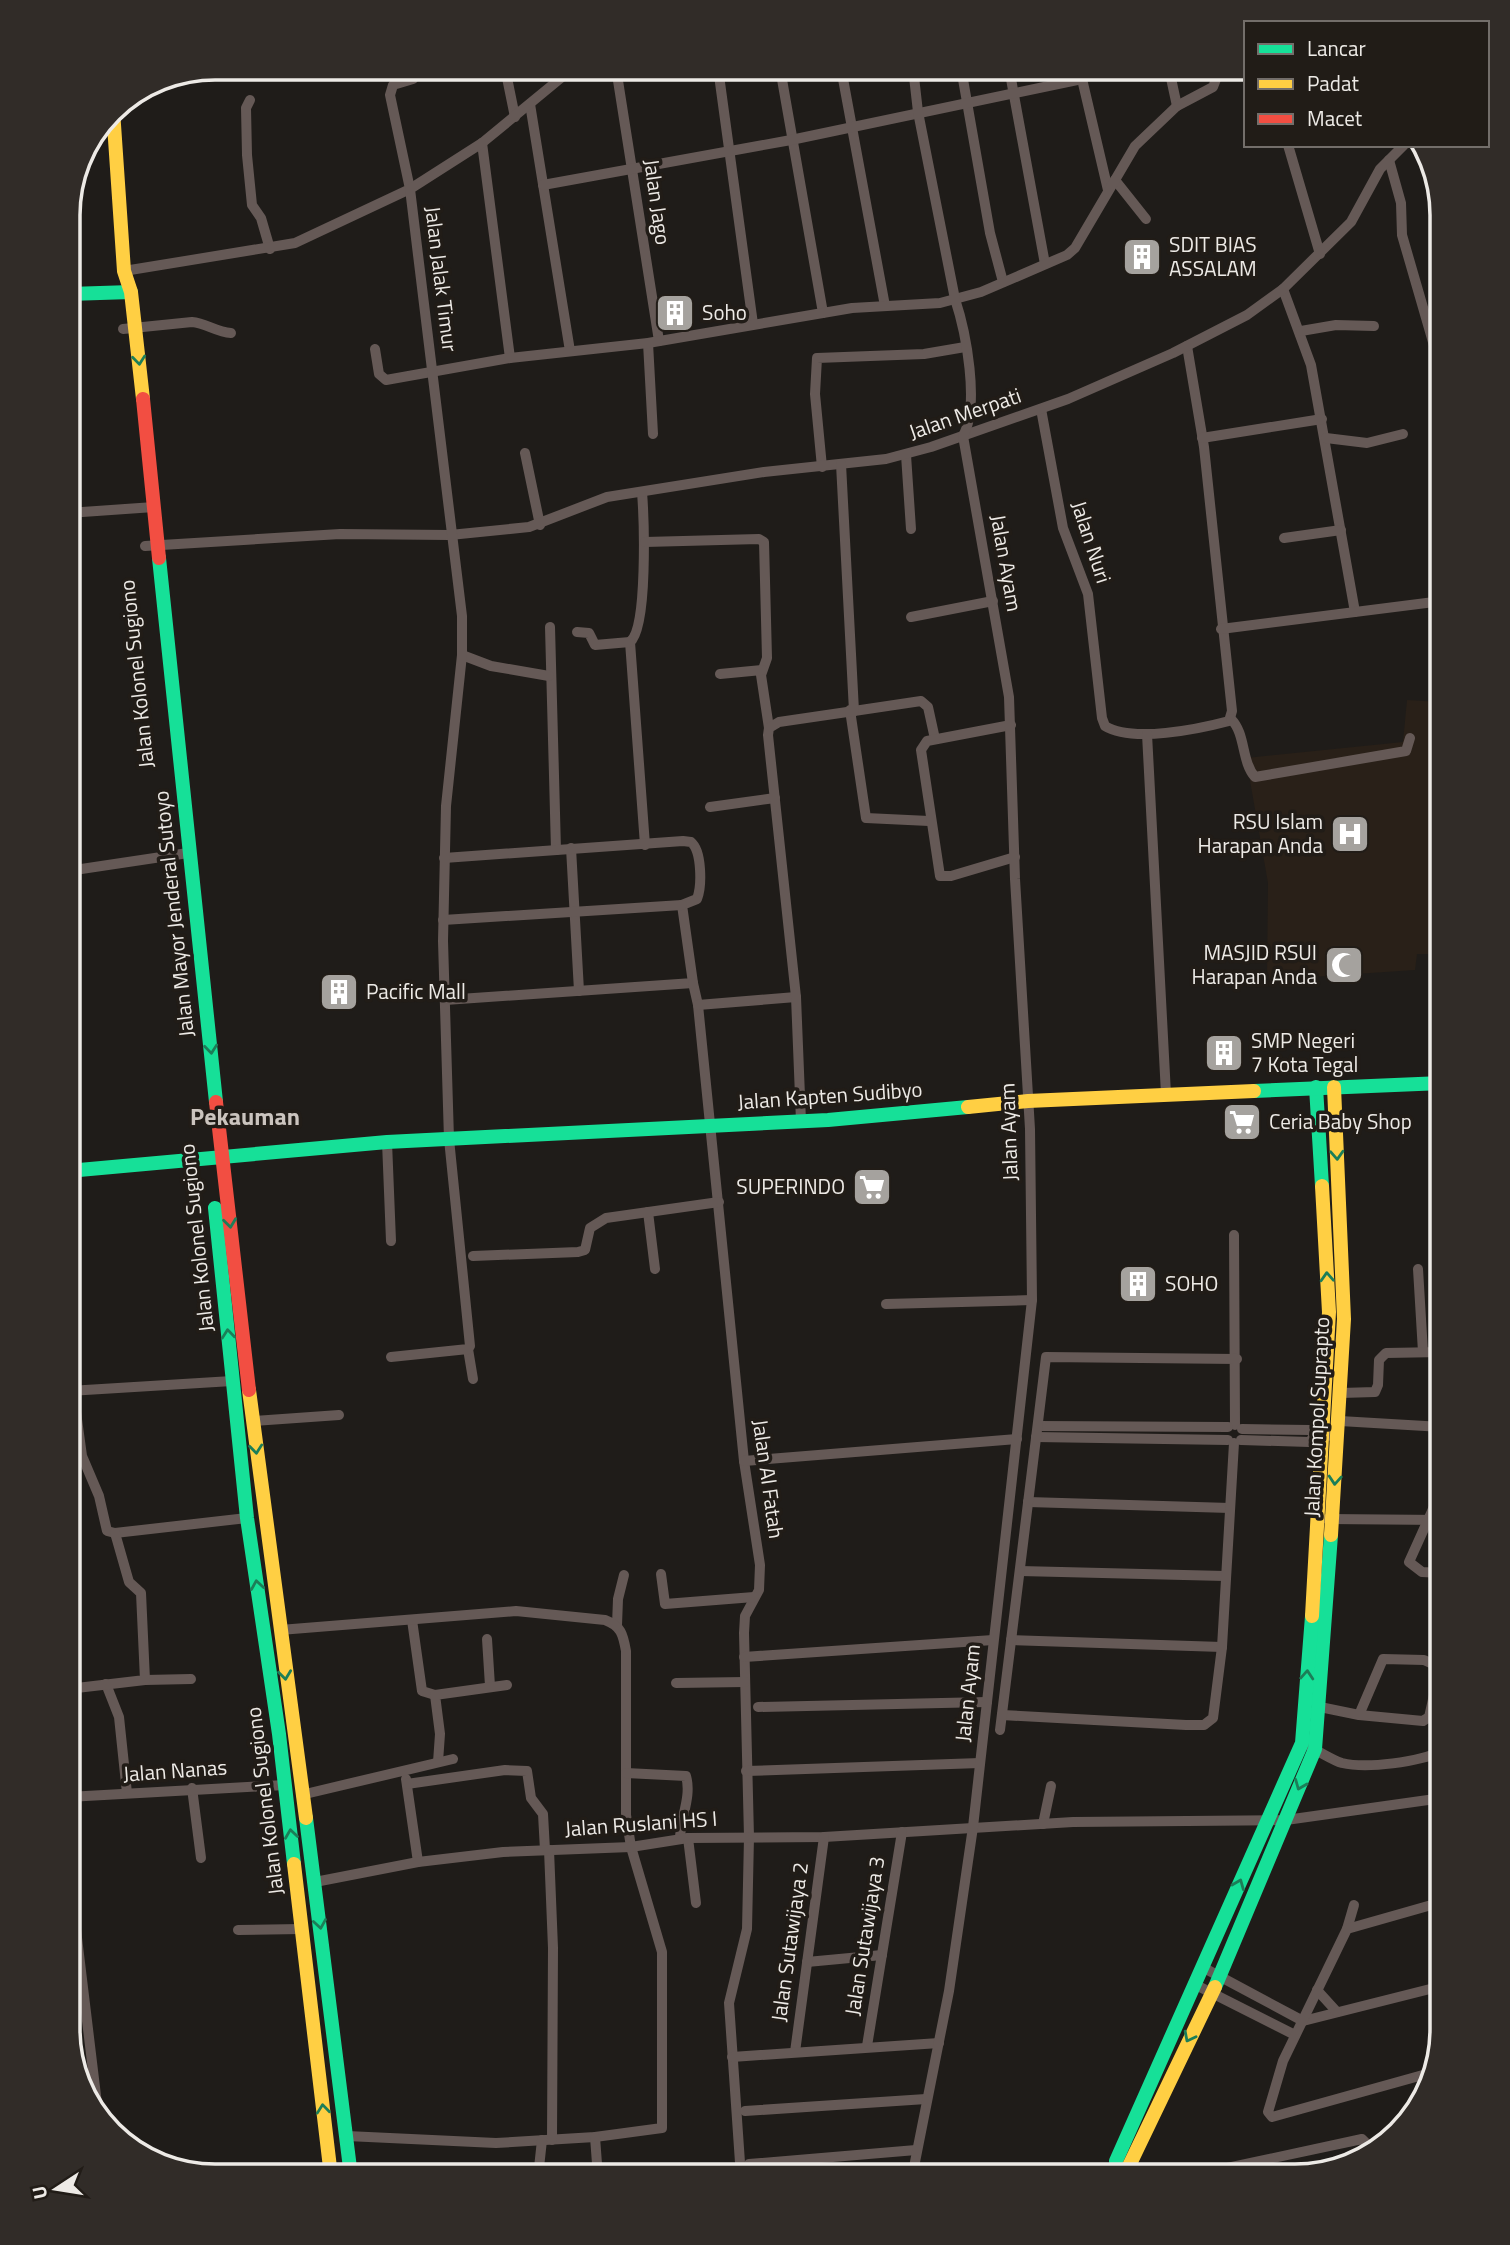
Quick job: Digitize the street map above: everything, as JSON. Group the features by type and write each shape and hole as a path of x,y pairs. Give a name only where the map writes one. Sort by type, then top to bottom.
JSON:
{"main road":[{"name":"Jalan Mayor Jenderal Sutoyo","path":"114,126 124,274 182,854 216,1156"},
{"path":"81,294 126,292"},
{"name":"Jalan Kapten Sudibyo","path":"80,1170 387,1142 801,1121 1028,1101 1430,1083"},
{"name":"Jalan Kompol Suprapto","path":"1308,1746 1320,1707 1326,1519 1319,1436 1329,1312 1316,1087"},
{"name":"Jalan Kompol Suprapto","path":"1308,1746 1326,1519 1340,1421 1344,1319 1334,1087"},
{"name":"Jalan Kolonel Sugiono","path":"216,1156 232,1381 247,1518 274,1692 330,2164"},
{"name":"Jalan Kolonel Sugiono","path":"216,1156 301,1795 315,1882 350,2164"},
{"path":"1324,1226 1340,1225"},
{"path":"1125,2165 1266,1820 1308,1746"},
{"path":"1126,2165 1221,1977 1286,1820 1308,1746"}],"street":[{"path":"124,274 295,243 410,189 390,95 393,85 409,80"},
{"path":"508,80 515,117"},
{"name":"Jalan Jalak Timur","path":"473,1379 449,1139 443,920 446,806 462,655 462,616 450,535 410,189 482,143 558,80"},
{"name":"Jalan Jago","path":"618,80 632,166 654,342 653,434"},
{"path":"720,80 753,324"},
{"path":"782,81 823,313"},
{"path":"843,81 885,306"},
{"path":"914,81 918,112 955,299 962,319 970,416 963,436"},
{"path":"963,81 990,233 1003,282"},
{"path":"1011,81 1045,264"},
{"path":"543,185 632,166 791,140 851,125 1013,93 1057,81"},
{"path":"1083,81 1108,190"},
{"path":"1172,81 1177,106"},
{"path":"375,349 382,379 510,358 654,342 823,313 955,299 1003,282 1075,248 1135,146 1177,106 1213,88 1216,81"},
{"path":"250,100 246,108 252,205 261,218 270,249"},
{"path":"530,104 570,351"},
{"path":"482,143 510,358"},
{"path":"1289,147 1320,254"},
{"name":"Jalan Merpati","path":"152,546 340,534 450,535 540,525 589,503 642,492 764,471 822,467 905,455 1041,409 1187,346 1247,315 1283,289 1351,222 1373,179 1402,147"},
{"path":"1389,160 1401,203 1402,235 1430,332"},
{"path":"1115,180 1146,219"},
{"path":"1283,289 1301,331 1311,365 1355,612"},
{"path":"130,329 200,322 214,331 231,333"},
{"path":"1301,331 1336,326 1374,326"},
{"path":"1187,346 1202,438 1231,719 1238,725 1250,770 1255,777 1406,751 1410,738"},
{"path":"822,467 815,394 817,358 925,354 965,347"},
{"name":"Jalan Nuri","path":"1041,409 1063,528 1088,594 1102,719 1112,731 1147,734 1215,724 1231,719"},
{"path":"1202,438 1322,419"},
{"path":"1326,438 1367,443 1403,434"},
{"name":"Jalan Ayam","path":"914,2165 939,2043 973,1827 986,1702 988,1640 1017,1439 1032,1300 1028,1101 1011,725 993,601 963,436"},
{"path":"525,453 540,525"},
{"path":"905,455 911,529"},
{"path":"841,464 852,711 866,818 929,821"},
{"path":"642,492 645,542 639,629 630,642 645,845"},
{"path":"81,512 148,508"},
{"path":"1284,538 1341,530"},
{"path":"645,542 763,540 767,658 762,670 796,997 801,1121"},
{"path":"911,617 993,601"},
{"path":"1221,629 1430,603"},
{"path":"550,627 549,676 556,850"},
{"path":"577,632 589,633 595,645 630,642"},
{"path":"462,655 491,666 549,676"},
{"path":"720,674 762,670"},
{"path":"769,727 779,722 921,701 928,707 935,738"},
{"path":"1011,725 935,738 923,743 921,750 929,821 936,844 938,870 944,878 1015,857"},
{"path":"1147,734 1166,1094"},
{"path":"709,807 775,798"},
{"path":"443,920 682,905 694,901 699,894 695,845 683,841 444,858"},
{"path":"571,848 579,991"},
{"path":"81,869 182,854"},
{"name":"Jalan Al Fatah","path":"682,905 698,1005 744,1461 760,1565 759,1590 745,1616 748,1657 744,1682 749,1837 747,1929 729,2003 740,2164"},
{"path":"445,1000 693,983"},
{"path":"698,1005 796,997"},
{"path":"387,1142 391,1241"},
{"path":"473,1256 578,1252 585,1250 590,1228 596,1221 719,1202"},
{"path":"648,1212 655,1269"},
{"path":"1002,1715 1204,1725 1213,1718 1222,1647 1235,1434 1237,1359 1234,1235"},
{"path":"1418,1269 1423,1352"},
{"path":"886,1304 1032,1300"},
{"path":"391,1357 468,1349"},
{"path":"1341,1394 1375,1392 1381,1356 1430,1352"},
{"path":"1000,1730 1046,1357 1237,1359"},
{"path":"80,1390 232,1381"},
{"path":"253,1421 339,1415"},
{"path":"1340,1421 1430,1426"},
{"path":"1037,1432 1110,1427 1196,1427 1278,1441 1309,1442 1319,1436"},
{"path":"1109,1438 1110,1427"},
{"path":"1157,1439 1158,1427"},
{"path":"1196,1427 1196,1440"},
{"path":"1278,1429 1278,1441"},
{"path":"1064,1432 1109,1438 1196,1440 1278,1429 1310,1430 1319,1436 1339,1437"},
{"path":"744,1461 1017,1439"},
{"path":"80,1446 99,1496 105,1528 115,1533 247,1518"},
{"path":"1028,1502 1230,1508"},
{"path":"1430,1516 1409,1561 1411,1566 1422,1572 1430,1572"},
{"path":"1326,1519 1428,1521"},
{"path":"115,1533 129,1582 141,1593 145,1680"},
{"path":"1020,1571 1225,1576"},
{"path":"661,1574 665,1604 754,1597"},
{"path":"347,2136 496,2143 595,2137 662,2128 662,1952 631,1847 626,1815 626,1651 622,1633 617,1625 618,1599 624,1575"},
{"path":"281,1630 516,1611 605,1620 617,1625"},
{"path":"412,1620 422,1691 435,1695 507,1685"},
{"path":"487,1639 490,1686"},
{"path":"748,1657 988,1640"},
{"path":"1011,1640 1222,1647"},
{"path":"1359,1715 1383,1659 1424,1660 1430,1663"},
{"path":"80,1687 145,1680 191,1679"},
{"path":"676,1683 744,1682"},
{"path":"106,1684 119,1717 127,1793"},
{"path":"435,1695 440,1734 438,1762"},
{"path":"758,1706 986,1702"},
{"path":"1320,1707 1359,1715 1426,1720 1430,1706"},
{"path":"1308,1746 1341,1763 1353,1764 1421,1760 1430,1756"},
{"path":"406,1778 438,1762 453,1759"},
{"path":"746,1771 980,1763"},
{"path":"301,1795 406,1778 505,1770 528,1772 531,1798 543,1814 554,1948 547,2140 541,2164"},
{"path":"626,1773 687,1776 688,1790 680,1823 696,1903"},
{"path":"406,1778 418,1862"},
{"name":"Jalan Nanas","path":"80,1796 284,1784"},
{"path":"1044,1824 1051,1786"},
{"path":"192,1788 201,1858"},
{"name":"Jalan Ruslani HS I","path":"315,1882 418,1862 547,1850 631,1847 684,1838 824,1837 1044,1824 1286,1820 1430,1800"},
{"name":"Jalan Sutawijaya 3","path":"867,2046 902,1832"},
{"name":"Jalan Sutawijaya 2","path":"795,2052 824,1837"},
{"path":"1354,1905 1347,1929 1295,2035 1268,2107 1272,2117 1421,2075"},
{"path":"1347,1929 1430,1905"},
{"path":"238,1930 300,1929"},
{"path":"807,1962 882,1955"},
{"path":"80,1963 95,2090"},
{"path":"1204,1968 1303,2021 1430,1989"},
{"path":"1196,1986 1295,2035"},
{"path":"1317,1990 1337,2012"},
{"path":"732,2057 939,2043"},
{"path":"745,2111 926,2099"},
{"path":"595,2137 597,2164"},
{"path":"1241,2165 1362,2139 1366,2144"},
{"path":"749,2164 916,2150"}],"shaded area":[{"name":"RSU Islam Harapan Anda","path":"1407,700 1430,701 1430,954 1417,954 1415,970 1267,980 1268,883 1246,758 1403,742"}],"traffic: fast":[{"path":"81,294 131,292"},
{"path":"159,558 216,1102"},
{"path":"1254,1091 1430,1084"},
{"path":"1316,1087 1322,1186"},
{"path":"80,1170 387,1142 828,1120 968,1107"},
{"path":"215,1208 247,1518 279,1734 294,1864"},
{"path":"1215,1987 1315,1749 1331,1535"},
{"path":"1116,2161 1302,1743 1312,1616"},
{"path":"306,1818 350,2164"}],"traffic: slow":[{"path":"114,126 124,271 131,292 143,399"},
{"path":"1331,1535 1344,1319 1334,1087"},
{"path":"968,1107 1028,1101 1254,1091"},
{"path":"1312,1616 1329,1312 1322,1186"},
{"path":"249,1390 306,1818"},
{"path":"294,1864 330,2164"},
{"path":"1130,2165 1215,1987"}],"traffic: jam":[{"path":"143,399 159,558"},
{"path":"216,1102 249,1390"}],"place":[{"name":"SDIT BIAS ASSALAM","path":"1142,257"},
{"name":"Soho","path":"675,313"},
{"name":"RSU Islam Harapan Anda","path":"1350,834"},
{"name":"MASJID RSUI Harapan Anda","path":"1344,965"},
{"name":"Pacific Mall","path":"339,992"},
{"name":"SMP Negeri 7 Kota Tegal","path":"1224,1053"},
{"name":"Ceria Baby Shop","path":"1242,1122"},
{"name":"SUPERINDO","path":"872,1187"},
{"name":"SOHO","path":"1138,1284"}],"district":[{"name":"Pekauman","path":"245,1117"}]}
